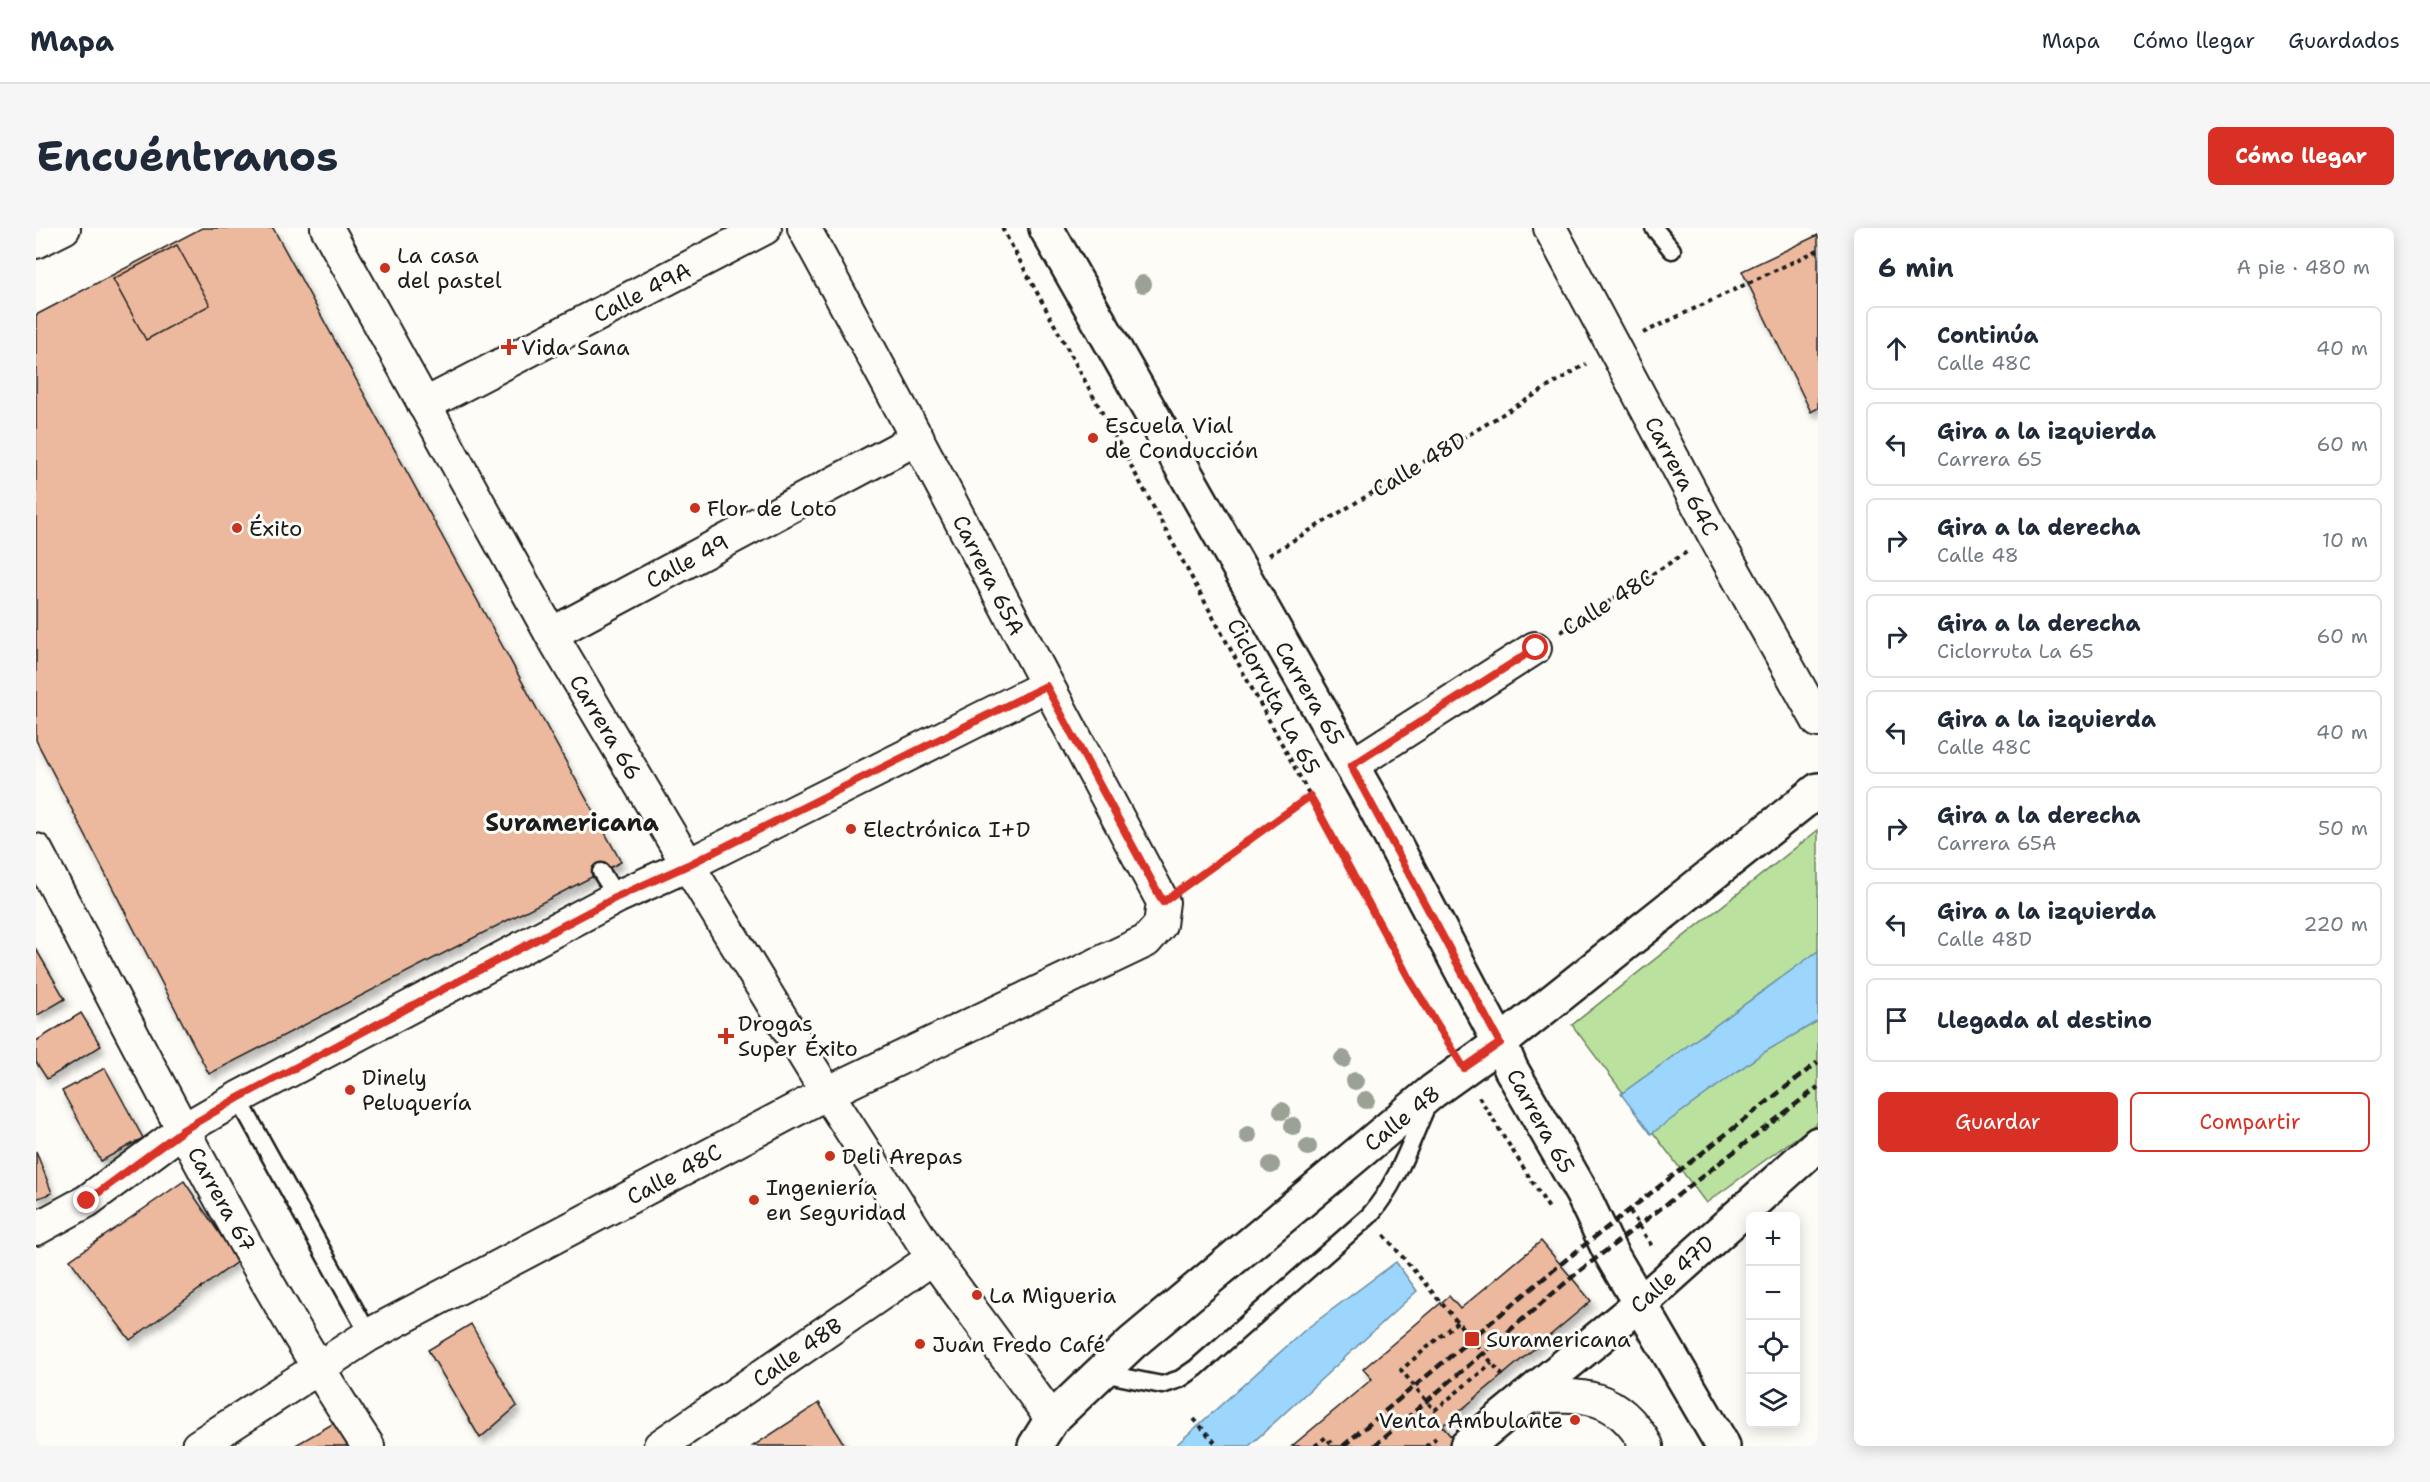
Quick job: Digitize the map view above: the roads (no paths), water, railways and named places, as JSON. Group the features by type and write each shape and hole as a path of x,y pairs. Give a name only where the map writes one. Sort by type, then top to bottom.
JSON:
{"main road":[{"name":"Carrera 65","path":"1046,228 1351,766 1500,1043 1511,1069 1723,1446"},
{"name":"Calle 48","path":"1035,1446 1052,1419 1132,1343 1433,1091 1500,1043 1818,790"},
{"name":"Calle 47D","path":"1467,1446 1516,1387 1641,1303 1818,1144"}],"street":[{"path":"36,242 64,228"},
{"name":"Carrera 66","path":"327,228 550,634 688,865 827,1093 933,1258 1052,1419"},
{"name":"Calle 49A","path":"424,405 765,228"},
{"name":"Carrera 65A","path":"804,228 918,438 1162,913"},
{"name":"Carrera 64C","path":"1550,228 1714,535 1818,721"},
{"name":"Calle 49","path":"550,634 918,438"},
{"path":"1351,766 1536,648"},
{"path":"36,1229 87,1201 183,1130 609,885 688,865 1046,686"},
{"name":"Carrera 67","path":"36,850 183,1130 316,1367 368,1446"},
{"name":"Calle 48C","path":"198,1446 316,1367 369,1335 827,1093 1146,941 1162,913"},
{"name":"Calle 48B","path":"660,1446 933,1258"},
{"path":"1516,1387 1576,1394 1607,1403 1637,1428 1647,1446"}],"lane":[{"path":"1654,228 1672,250"},
{"path":"1102,1373 1162,1385 1180,1379 1369,1216 1383,1199 1396,1176 1433,1091"},
{"path":"238,1098 369,1335"}],"water":[{"path":"1818,951 1818,1021 1763,1053 1651,1134 1621,1094"},
{"path":"1396,1262 1417,1291 1249,1446 1175,1446 1306,1329"}],"railway":[{"path":"1343,1446 1568,1258 1818,1062"},
{"path":"1374,1446 1577,1273 1818,1087"}],"place":[{"name":"La casa del pastel","path":"385,268"},
{"name":"Vida Sana","path":"509,347"},
{"name":"Escuela Vial de Conducción","path":"1093,438"},
{"name":"Flor de Loto","path":"695,508"},
{"name":"Éxito","path":"237,528"},
{"name":"Electrónica I+D","path":"851,829"},
{"name":"Drogas Super Éxito","path":"726,1036"},
{"name":"Dinely Peluquería","path":"350,1090"},
{"name":"Deli Arepas","path":"830,1156"},
{"name":"Ingeniería en Seguridad","path":"754,1200"},
{"name":"La Migueria","path":"977,1295"},
{"name":"Suramericana","path":"1472,1339"},
{"name":"Juan Fredo Café","path":"920,1344"},
{"name":"Venta Ambulante","path":"1575,1420"}],"district":[{"name":"Suramericana","path":"572,823"}]}
